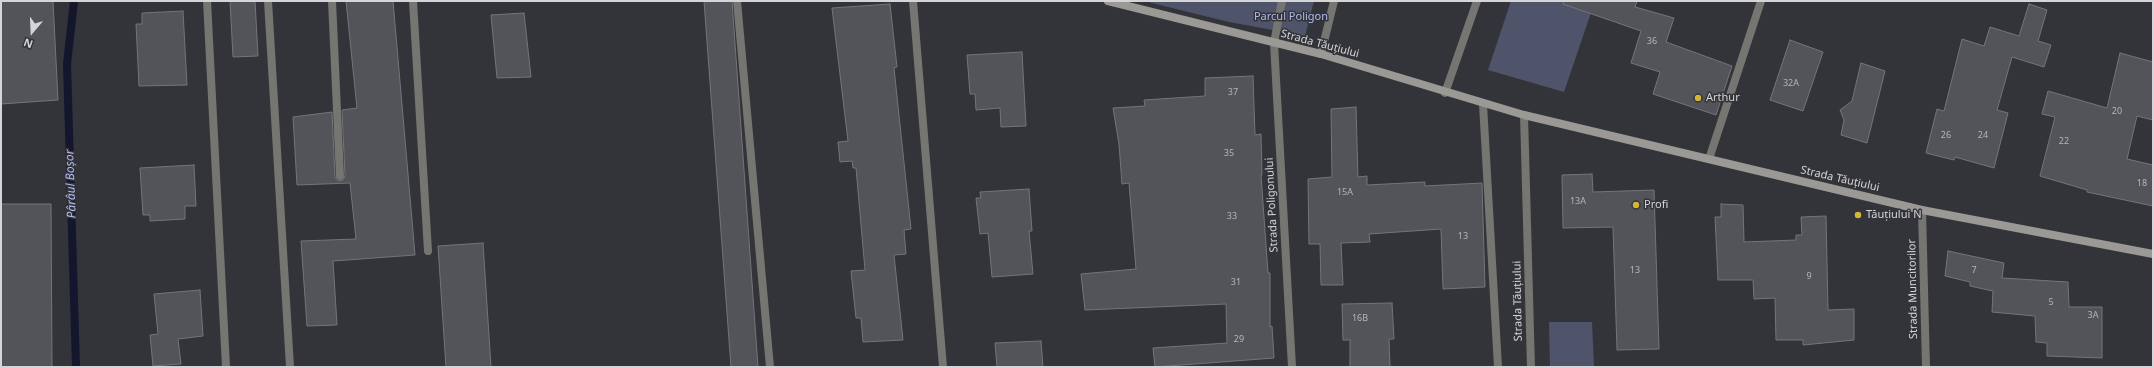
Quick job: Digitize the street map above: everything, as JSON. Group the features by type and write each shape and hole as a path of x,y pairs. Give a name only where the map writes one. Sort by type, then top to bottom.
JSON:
{"main road":[{"name":"Strada Tăuțiului","path":"1108,1 1321,54 1445,93 1524,115 1709,160 1922,210 2153,254"}],"street":[{"path":"207,1 226,367"},
{"path":"268,1 290,367"},
{"path":"332,1 340,176"},
{"path":"412,1 428,251"},
{"path":"737,1 770,367"},
{"path":"913,1 943,367"},
{"name":"Strada Poligonului","path":"1282,1 1274,43 1292,367"},
{"path":"1321,54 1334,1"},
{"path":"1445,93 1477,1"},
{"path":"1709,160 1761,1"},
{"path":"1484,104 1498,367"},
{"name":"Strada Tăuțiului","path":"1524,115 1531,367"},
{"name":"Strada Muncitorilor","path":"1922,210 1926,367"}],"green space":[{"name":"Parcul Poligon","path":"1144,1 1314,1 1305,36 1229,22"},
{"path":"1511,1 1595,1 1564,92 1488,70"},
{"path":"1549,322 1592,322 1594,367 1550,367"}],"building":[{"path":"1,1 53,1 58,100 1,104"},
{"path":"230,1 255,1 258,56 233,57"},
{"path":"346,1 393,1 415,255 333,261 337,325 307,326 301,241 356,239 350,183 297,185 293,117 332,112 335,177 338,181 343,180 345,176 342,110 357,108"},
{"path":"704,1 732,1 758,367 731,367"},
{"path":"1564,1 1637,1 1635,7 1674,18 1666,42 1732,66 1716,115 1653,94 1660,72 1631,63 1641,31 1563,4"},
{"path":"890,4 897,67 894,68 911,229 904,230 906,254 894,255 903,340 863,342 861,318 856,318 851,271 865,270 856,168 853,168 852,161 840,162 838,142 848,141 832,8"},
{"path":"2029,4 2047,10 2038,41 2051,45 2044,67 2012,57 1997,110 2008,113 1994,168 1955,157 1954,160 1926,153 1937,109 1944,111 1962,39 1984,46 1990,27 2019,36"},
{"path":"183,11 187,85 139,86 136,24 142,24 142,13"},
{"path":"524,13 531,77 497,78 491,15"},
{"path":"1790,40 1823,52 1803,111 1770,100"},
{"path":"1022,52 1026,126 1001,127 1000,108 976,110 975,94 970,94 967,55"},
{"path":"2120,53 2153,62 2153,120 2137,116 2127,159 2153,165 2153,206 2087,192 2087,190 2040,176 2055,117 2042,114 2048,91 2107,108"},
{"path":"1861,63 1885,71 1867,143 1841,135 1844,120 1840,110 1852,101"},
{"path":"1253,76 1255,135 1261,134 1261,175 1268,273 1270,273 1270,327 1272,326 1274,358 1155,367 1153,348 1227,343 1226,304 1085,310 1081,274 1136,269 1129,183 1122,184 1119,144 1113,108 1145,106 1144,100 1205,96 1205,78"},
{"path":"1356,107 1358,177 1367,176 1367,185 1425,182 1425,186 1482,183 1485,287 1443,289 1441,229 1369,234 1370,242 1341,243 1343,285 1321,285 1320,244 1309,244 1308,179 1332,177 1331,109"},
{"path":"194,165 196,206 185,206 185,219 150,221 150,215 143,215 140,168"},
{"path":"1592,174 1593,192 1654,190 1659,349 1617,350 1613,227 1563,228 1562,175"},
{"path":"1029,189 1032,231 1029,231 1033,274 992,277 988,233 980,234 976,198 981,198 980,192"},
{"path":"1,204 51,204 52,367 1,367"},
{"path":"1721,204 1743,205 1744,242 1796,240 1796,235 1802,235 1801,217 1826,216 1828,310 1854,309 1854,340 1803,345 1803,340 1776,340 1775,298 1754,299 1753,280 1718,280 1715,217 1721,217"},
{"path":"483,243 491,367 446,367 438,246"},
{"path":"1948,251 2004,263 2002,278 2068,282 2069,307 2102,307 2102,358 2047,356 2047,343 2036,342 2035,316 1992,312 1993,291 1970,286 1970,282 1945,276"},
{"path":"200,290 203,336 178,339 181,364 153,366 150,335 158,334 154,294"},
{"path":"1392,303 1394,339 1389,339 1390,367 1350,367 1350,340 1343,340 1342,304"},
{"path":"1041,341 1043,367 997,367 995,343"}],"waterway":[{"name":"Pârâul Boșor","path":"74,1 67,64 76,367"}],"place":[{"name":"Arthur","path":"1698,98"},
{"name":"Profi","path":"1636,205"},
{"name":"Tăuțiului N","path":"1858,215"}]}
